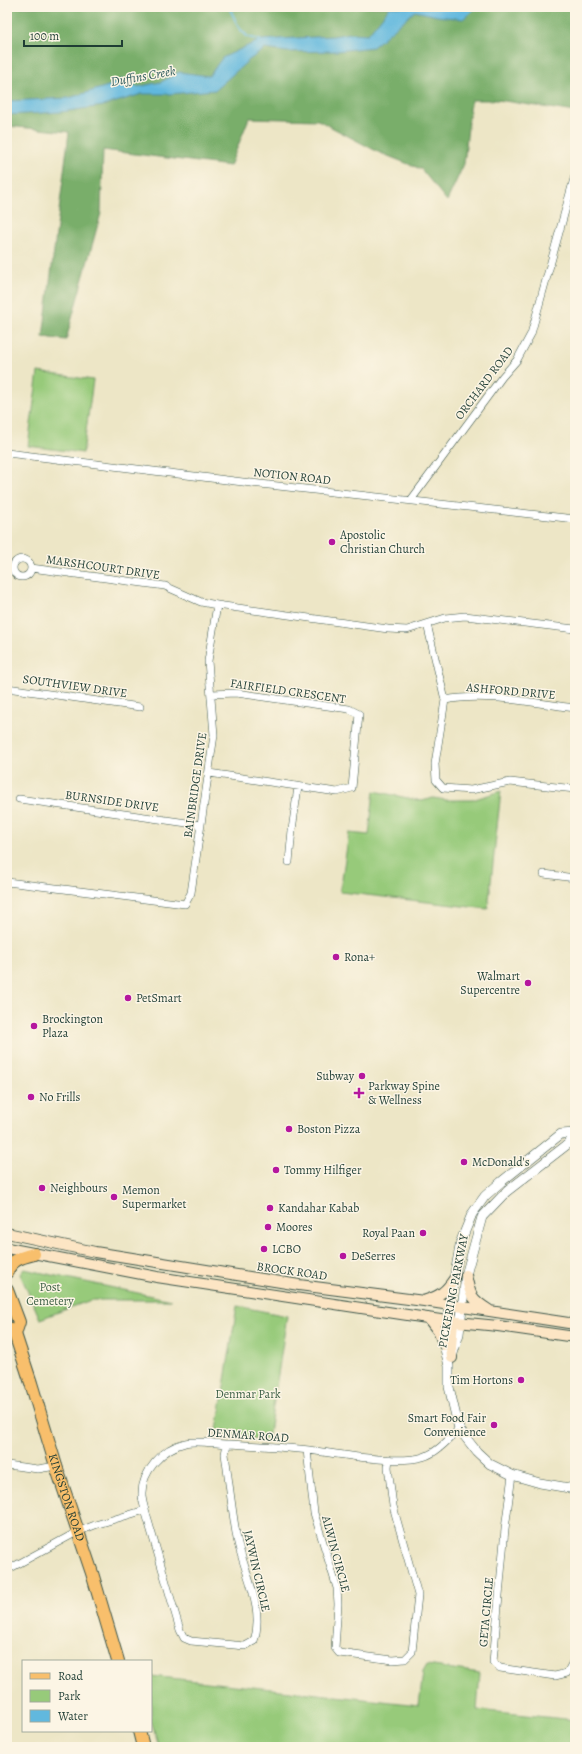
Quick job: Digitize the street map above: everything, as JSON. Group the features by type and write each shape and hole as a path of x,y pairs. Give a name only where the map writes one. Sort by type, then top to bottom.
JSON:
{"main road":[{"name":"BROCK ROAD","path":"7,1233 95,1252 299,1285 424,1301 575,1324"},
{"path":"7,1248 157,1277 296,1299 453,1322 498,1326 575,1337"},
{"path":"7,1272 12,1263 20,1258 34,1254"},
{"path":"466,1275 470,1294 476,1302 493,1312"},
{"path":"424,1301 438,1296 446,1290 454,1279"},
{"path":"296,1299 299,1285"},
{"name":"KINGSTON ROAD","path":"7,1290 19,1322 11,1331 77,1532 92,1573 118,1660"},
{"path":"449,1306 453,1322 451,1362"},
{"path":"428,1318 438,1331 444,1345"},
{"path":"138,1732 143,1747"}],"street":[{"name":"ORCHARD ROAD","path":"411,500 502,377 517,360 530,334 575,175"},
{"name":"NOTION ROAD","path":"7,453 251,483 575,519"},
{"name":"MARSHCOURT DRIVE","path":"31,568 165,586 200,602 217,605"},
{"path":"217,605 388,629 407,630 445,618 465,616 575,630"},
{"name":"BAINBRIDGE DRIVE","path":"7,882 184,904 191,893 214,735 208,661 217,605"},
{"path":"427,624 445,700 436,764 436,780 443,788 471,790 510,782 575,789"},
{"name":"SOUTHVIEW DRIVE","path":"7,688 140,706"},
{"name":"FAIRFIELD CRESCENT","path":"209,773 337,792 352,788 358,714 349,709 260,696 236,693 211,694"},
{"name":"ASHFORD DRIVE","path":"445,700 465,696 575,708"},
{"path":"289,862 298,787"},
{"name":"BURNSIDE DRIVE","path":"19,799 201,825"},
{"path":"544,874 575,878"},
{"name":"PICKERING PARKWAY","path":"449,1306 461,1241 472,1214 485,1196 561,1134 575,1133"},
{"name":"PICKERING PARKWAY","path":"575,1136 568,1144 506,1192 482,1217 466,1275 462,1308 453,1322 444,1345 451,1362 449,1387 459,1430 473,1448 490,1464 512,1475 540,1483 575,1489"},
{"path":"525,1164 532,1171"},
{"name":"DENMAR ROAD","path":"145,1510 142,1495 143,1486 149,1469 163,1455 174,1447 186,1442 307,1450 389,1459 410,1459 424,1457 439,1448 459,1430"},
{"name":"JAYWIN CIRCLE","path":"145,1510 180,1630 184,1638 191,1641 245,1646 254,1642 257,1631 257,1607 237,1540 225,1454 227,1444"},
{"name":"ALWIN CIRCLE","path":"307,1450 314,1513 337,1588 338,1604 335,1648 339,1653 393,1660 405,1660 412,1652 418,1595 393,1506 388,1467 389,1459"},
{"path":"7,1466 38,1469 56,1466"},
{"name":"GETA CIRCLE","path":"512,1475 505,1529 493,1662 500,1668 555,1676 567,1673 572,1662 575,1638"},
{"path":"7,1570 77,1532 145,1510"}],"green space":[{"path":"7,7 575,7 575,112 498,100 471,100 464,164 447,201 421,169 378,152 318,120 249,118 230,166 103,150 101,213 66,340 43,337 69,132 7,126"},
{"path":"38,372 93,380 83,453 28,446"},
{"path":"374,791 422,801 433,798 446,800 472,800 501,791 488,909 340,892 349,833 369,835"},
{"name":"Post Cemetery","path":"24,1269 171,1300 91,1300 40,1319 20,1274"},
{"name":"Denmar Park","path":"237,1306 287,1316 268,1439 216,1436"},
{"path":"427,1665 480,1673 477,1710 575,1720 575,1747 159,1747 152,1723 152,1676 419,1705 423,1672"}],"water":[{"name":"Duffins Creek","path":"390,7 477,7 463,19 437,16 415,11 373,47 337,51 287,52 265,49 249,60 215,90 170,94 142,94 103,106 61,112 7,115 7,101 69,98 108,86 122,79 137,87 161,82 179,72 209,76 222,58 260,40 333,36 351,33 368,34"}],"waterway":[{"path":"229,7 239,28 248,37 260,40"}],"place":[{"name":"Apostolic Christian Church","path":"332,542"},
{"name":"Rona+","path":"336,957"},
{"name":"Walmart Supercentre","path":"528,983"},
{"name":"PetSmart","path":"128,998"},
{"name":"Brockington Plaza","path":"34,1026"},
{"name":"Subway","path":"362,1076"},
{"name":"Parkway Spine & Wellness","path":"359,1093"},
{"name":"No Frills","path":"31,1097"},
{"name":"Boston Pizza","path":"289,1129"},
{"name":"McDonald's","path":"464,1162"},
{"name":"Tommy Hilfiger","path":"276,1170"},
{"name":"Neighbours","path":"42,1188"},
{"name":"Memon Supermarket","path":"114,1197"},
{"name":"Kandahar Kabab","path":"270,1208"},
{"name":"Moores","path":"268,1227"},
{"name":"Royal Paan","path":"423,1233"},
{"name":"LCBO","path":"264,1249"},
{"name":"DeSerres","path":"343,1256"},
{"name":"Tim Hortons","path":"521,1380"},
{"name":"Smart Food Fair Convenience","path":"494,1425"}]}
